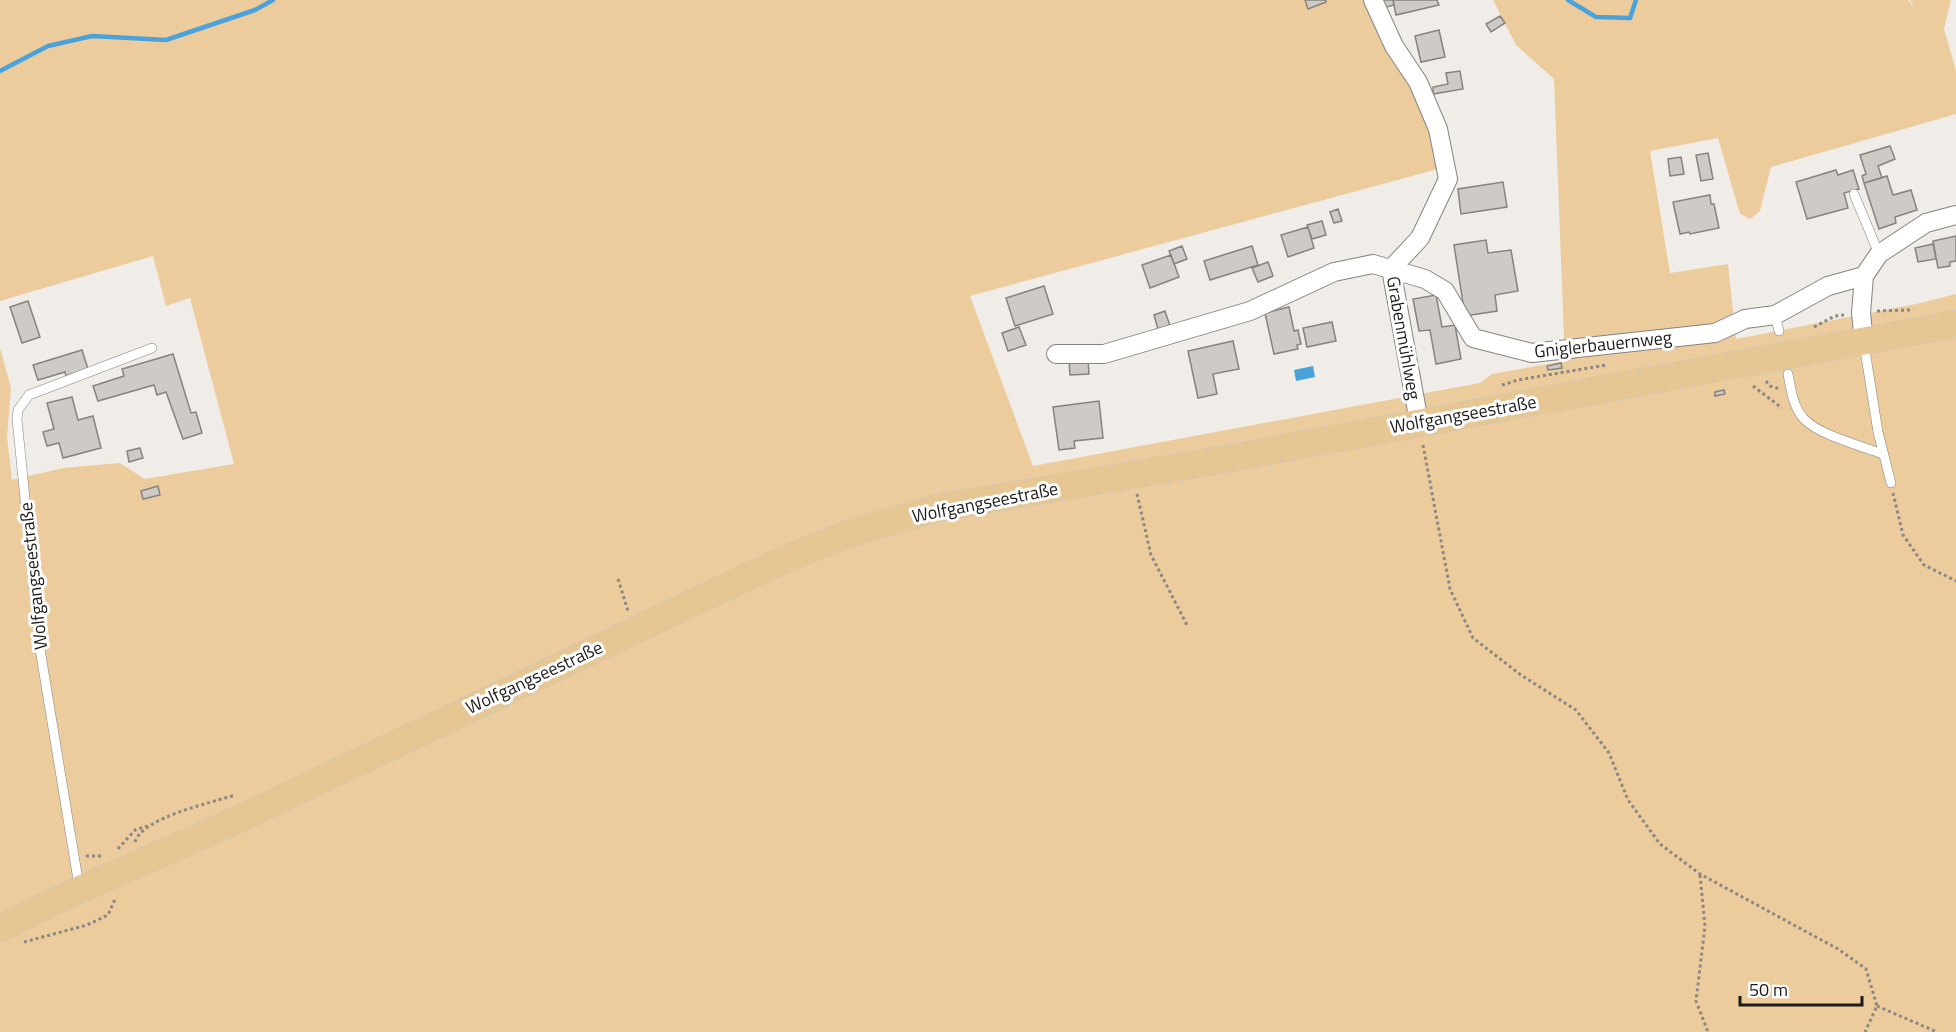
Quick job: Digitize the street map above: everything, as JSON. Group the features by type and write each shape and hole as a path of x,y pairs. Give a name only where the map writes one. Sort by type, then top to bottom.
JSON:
{"main road":[{"name":"Wolfgangseestraße","path":"11,935 45,904 245,816 633,630 783,560 845,535 937,508 1956,324"}],"street":[{"name":"Grabenmühlweg","path":"1373,0 1394,46 1418,82 1438,129 1448,179 1420,238 1391,269 1419,422"},
{"path":"1864,342 1861,313 1864,276 1879,254 1926,223 1956,215"},
{"name":"Gniglerbauernweg","path":"1056,354 1104,354 1250,311 1334,272 1372,264 1425,279 1445,291 1473,338 1532,353 1714,333 1745,319 1777,323 1828,286 1864,276"}],"lane":[{"path":"1854,194 1879,254"},
{"path":"1864,342 1870,388 1891,483"},
{"name":"Wolfgangseestraße","path":"80,890 40,649 18,410 29,394 152,348"},
{"path":"1788,375 1794,401 1804,419 1826,433 1883,454"}],"path":[{"path":"1861,313 1887,309 1916,310"},
{"path":"1753,386 1798,420 1804,419"},
{"path":"1419,422 1450,589 1473,638 1521,675 1576,710 1609,753 1628,800 1660,844 1700,874 1838,949 1866,969 1877,1006 1865,1032"},
{"path":"1132,474 1151,555 1188,627"},
{"path":"1891,483 1903,535 1923,565 1956,581"},
{"path":"618,579 633,630"},
{"path":"112,853 135,830 148,825"},
{"path":"74,856 103,856"},
{"path":"1700,874 1705,926 1696,1001 1708,1032"},
{"path":"11,935 87,925 108,915 120,891"},
{"path":"1877,1006 1937,1032"}],"shaded area":[{"path":"0,0 1366,0 1424,102 1438,169 970,296 1033,466 1480,383 1492,374 1565,361 1554,79 1516,45 1493,0 1908,0 1914,8 1910,0 1951,0 1944,29 1956,71 1956,114 1771,167 1760,211 1750,219 1740,214 1718,138 1650,151 1670,273 1728,264 1736,339 1921,303 1956,294 1956,1032 0,1032 0,348 11,388 7,436 12,480 63,468 120,463 145,479 234,464 190,298 166,306 153,256 0,301"}],"water":[{"path":"1313,366 1315,377 1296,381 1294,370"}],"building":[{"path":"1305,0 1326,0 1326,2 1308,9"},
{"path":"1380,0 1393,0 1394,5 1382,8"},
{"path":"1393,0 1437,0 1439,5 1396,15"},
{"path":"1500,16 1505,23 1491,32 1486,24"},
{"path":"1439,30 1445,57 1421,62 1415,36"},
{"path":"1460,71 1463,89 1433,94 1433,87 1448,84 1446,73"},
{"path":"1890,146 1895,159 1878,166 1882,178 1864,183 1862,176 1866,174 1860,155"},
{"path":"1708,153 1713,179 1701,181 1696,155"},
{"path":"1681,157 1684,174 1670,176 1668,159"},
{"path":"1836,170 1838,175 1853,170 1859,189 1844,193 1848,208 1807,219 1796,182"},
{"path":"1887,176 1893,195 1911,190 1917,210 1895,217 1896,223 1879,229 1864,183"},
{"path":"1503,182 1507,207 1461,214 1458,189"},
{"path":"1710,195 1719,228 1680,234 1673,202"},
{"path":"1338,209 1342,221 1334,223 1330,212"},
{"path":"1322,221 1326,235 1312,239 1307,225"},
{"path":"1308,227 1314,248 1288,257 1281,235"},
{"path":"1956,236 1956,261 1950,262 1950,266 1938,268 1933,241"},
{"path":"1486,240 1488,253 1511,250 1518,291 1495,295 1497,311 1465,316 1454,245"},
{"path":"1933,244 1936,259 1918,262 1915,248"},
{"path":"1182,246 1187,259 1174,264 1169,251"},
{"path":"1252,246 1258,265 1210,280 1204,261"},
{"path":"1171,255 1179,277 1150,288 1142,265"},
{"path":"1268,262 1273,276 1258,282 1252,268"},
{"path":"1044,286 1053,314 1015,326 1006,298"},
{"path":"1436,295 1442,327 1455,325 1461,359 1436,364 1430,330 1419,331 1413,299"},
{"path":"28,301 40,337 22,343 10,307"},
{"path":"1289,307 1294,331 1298,330 1301,344 1297,345 1298,349 1274,354 1265,313"},
{"path":"1165,311 1170,326 1158,329 1154,315"},
{"path":"1332,322 1336,341 1307,347 1303,328"},
{"path":"1019,327 1026,345 1008,351 1002,333"},
{"path":"1233,341 1239,369 1213,374 1217,394 1198,398 1188,351"},
{"path":"82,350 88,369 66,376 65,372 38,380 33,365"},
{"path":"173,354 191,413 196,412 202,433 183,439 166,392 157,395 154,385 98,401 93,386 124,376 122,369"},
{"path":"1088,359 1089,374 1070,375 1069,360"},
{"path":"1561,363 1562,368 1548,370 1547,366"},
{"path":"1724,390 1725,394 1715,396 1715,392"},
{"path":"72,397 78,420 93,416 101,448 63,458 59,443 47,446 43,432 54,429 47,403"},
{"path":"1099,401 1103,438 1074,441 1075,448 1059,450 1053,407"},
{"path":"140,448 143,458 129,462 127,451"},
{"path":"158,486 160,495 143,499 141,491"}],"waterway":[{"path":"0,71 48,46 92,36 166,40 255,10 273,0"},
{"path":"1568,0 1596,17 1630,18 1636,0"}]}
